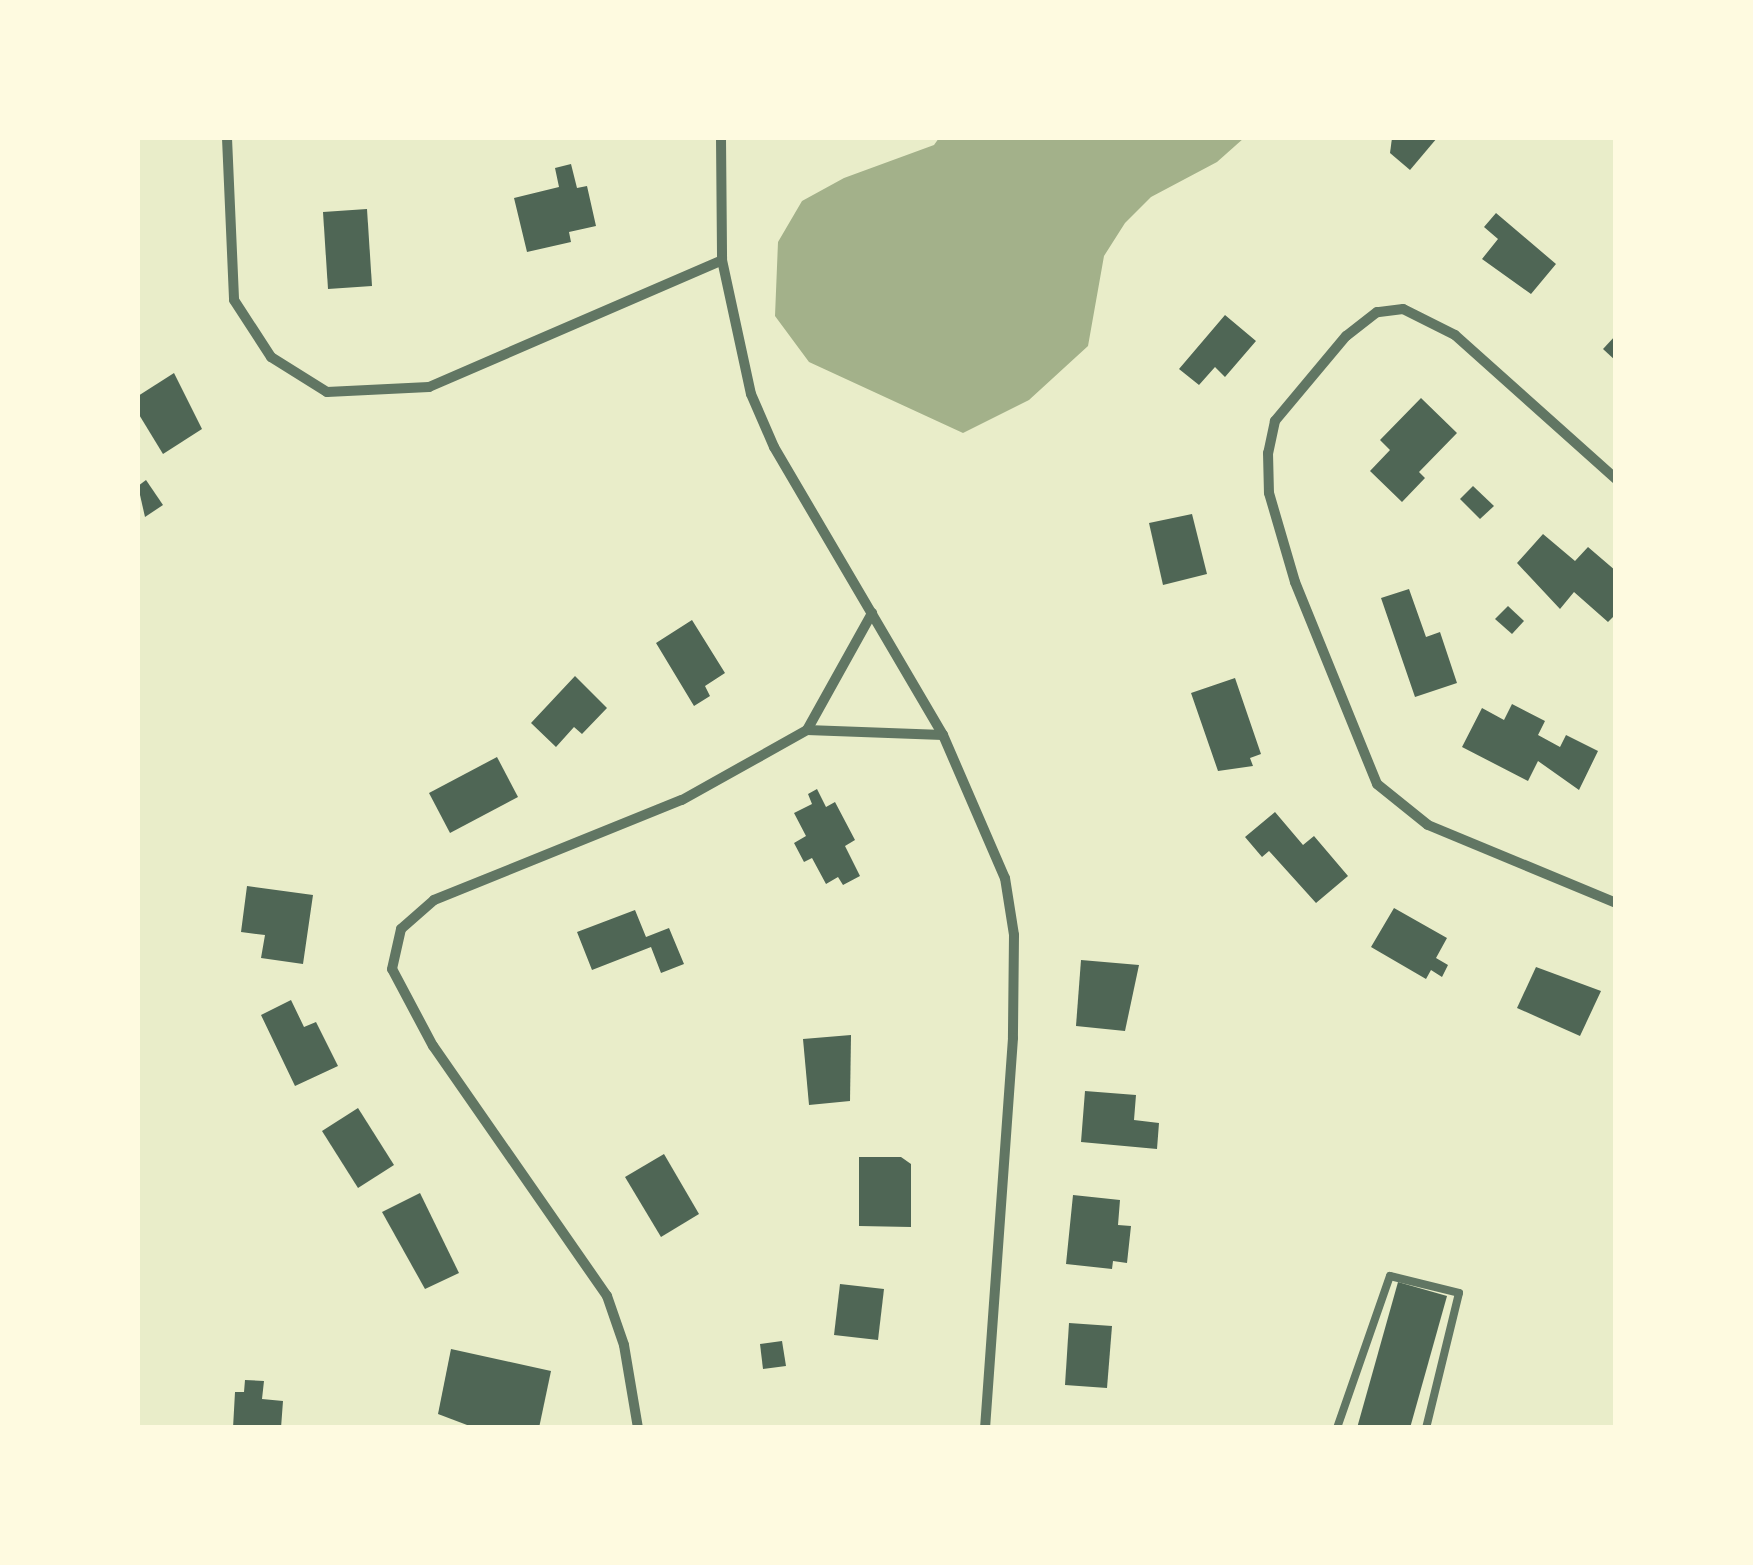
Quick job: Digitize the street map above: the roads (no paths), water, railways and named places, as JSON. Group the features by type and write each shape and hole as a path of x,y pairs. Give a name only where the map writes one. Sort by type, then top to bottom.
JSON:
{"street":[{"path":"227,138 234,300 271,357 327,392 429,387 722,260"},
{"path":"721,138 722,260 751,394 943,735 998,860 1014,935 1013,1038 985,1428"},
{"path":"1616,479 1455,336 1403,309 1377,312 1346,336 1275,421 1268,453 1269,493 1295,582 1378,784 1428,825 1616,903"},
{"path":"808,730 872,613"},
{"path":"638,1428 624,1345 606,1296 434,1046 392,969 401,929 434,900 682,800 808,730 943,735"}],"lane":[{"path":"1337,1428 1390,1276 1459,1293 1426,1428"}]}
